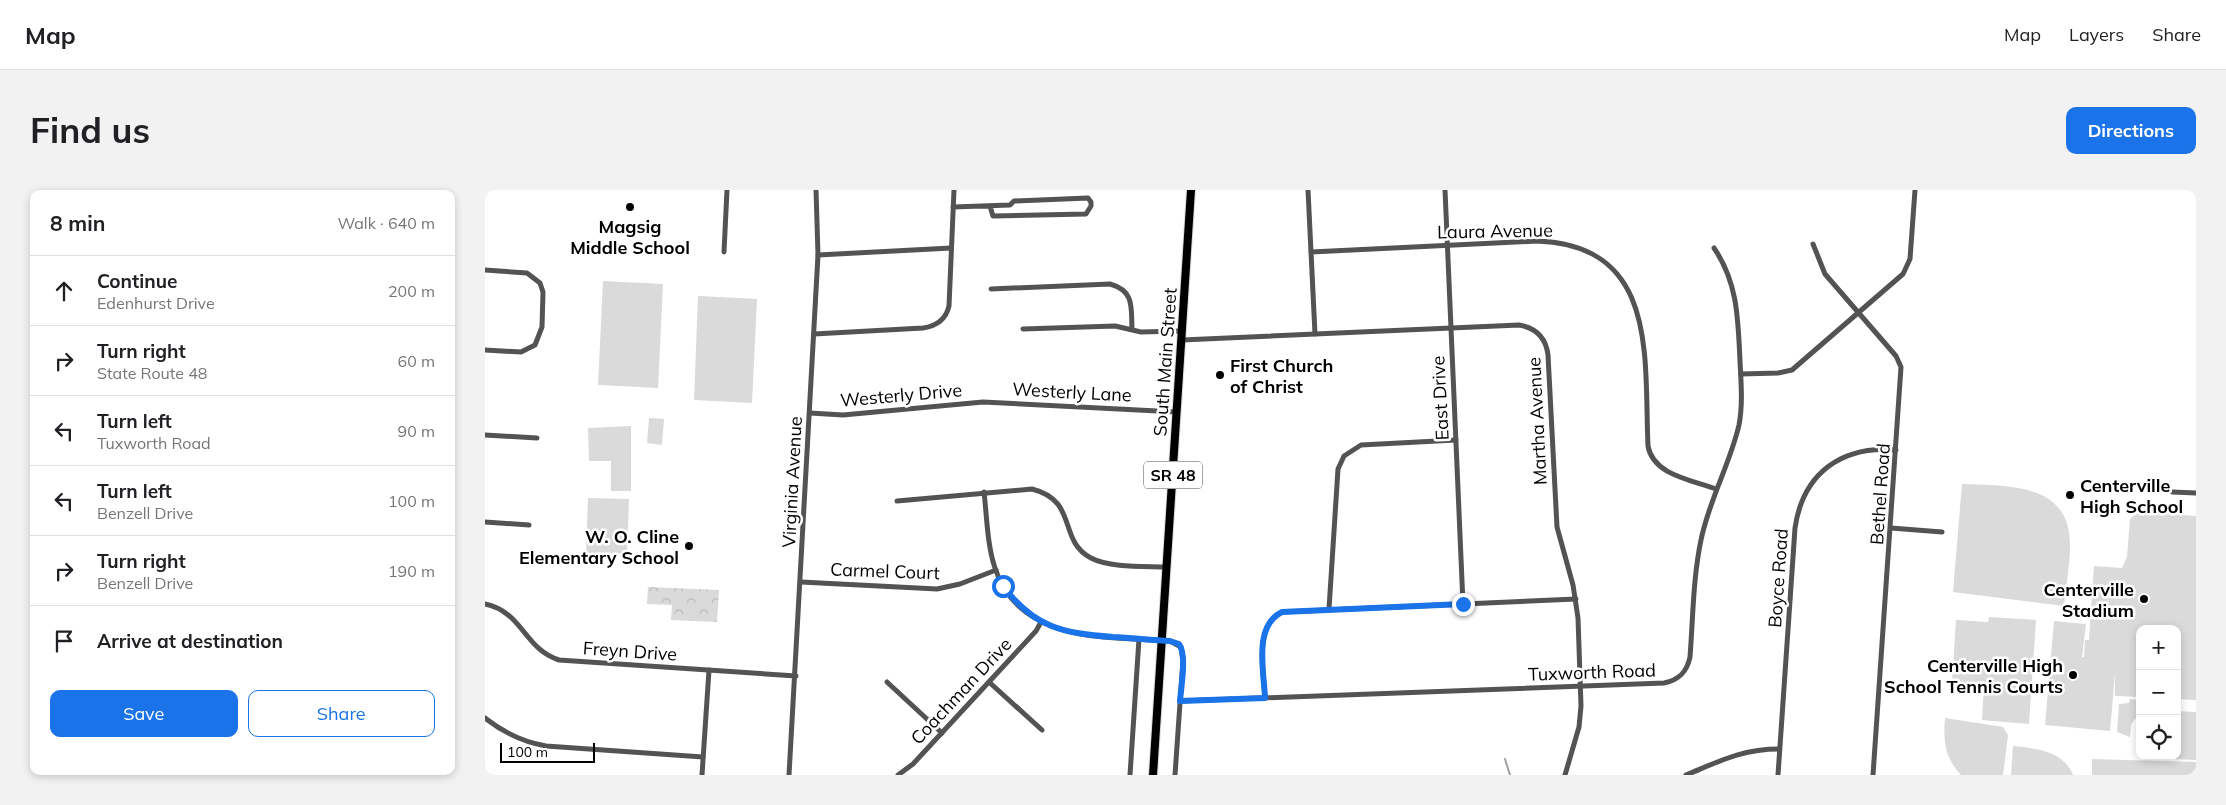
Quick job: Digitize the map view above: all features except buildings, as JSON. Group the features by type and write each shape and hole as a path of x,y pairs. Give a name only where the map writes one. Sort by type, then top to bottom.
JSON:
{"main road":[{"name":"South Main Street","path":"1153,775 1191,190"}],"street":[{"path":"724,252 727,190"},
{"name":"Virginia Avenue","path":"789,775 818,255 816,190"},
{"path":"814,334 930,327 941,320 948,311 954,190"},
{"path":"1308,190 1315,334"},
{"name":"East Drive","path":"1445,190 1463,604"},
{"path":"1741,374 1778,373 1792,370 1903,274 1908,265 1915,190"},
{"path":"953,207 1010,205 1014,201 1088,198 1091,202 1091,206 1086,214 993,216 990,206"},
{"name":"Laura Avenue","path":"1311,252 1537,241 1559,242 1583,250 1611,268 1625,285 1640,319 1643,333 1649,453 1662,469 1716,489"},
{"name":"Bethel Road","path":"1813,244 1825,274 1896,356 1901,368 1897,450 1873,775"},
{"path":"818,255 951,248"},
{"name":"Tuxworth Road","path":"1180,701 1580,687 1665,683 1677,679 1686,669 1690,657 1698,555 1705,524 1739,425 1741,374 1735,296 1725,265 1715,248"},
{"path":"485,270 527,273 537,279 543,292 542,327 535,345 521,352 485,350"},
{"path":"991,289 1110,284 1121,287 1130,298 1132,329"},
{"name":"Martha Avenue","path":"1182,340 1519,325 1537,332 1546,343 1548,355 1557,527 1575,599 1580,687 1579,727 1565,775"},
{"path":"1023,329 1115,326 1141,332 1182,331"},
{"name":"Westerly Drive","path":"810,413 843,414 995,402"},
{"name":"Westerly Lane","path":"995,402 1177,412"},
{"path":"485,435 537,438"},
{"path":"1329,609 1338,469 1344,456 1361,445 1456,440"},
{"name":"Boyce Road","path":"1778,775 1795,528 1799,506 1817,476 1837,460 1863,450 1897,450"},
{"path":"897,500 1025,488 1041,491 1059,504 1067,518 1074,543 1090,558 1106,563 1167,567"},
{"path":"984,492 990,548 996,570 1013,599 1022,609 1041,622 1063,632 1175,642 1179,644 1182,650 1175,775"},
{"path":"2172,492 2196,493"},
{"path":"485,522 529,525"},
{"path":"1891,528 1942,532"},
{"name":"Carmel Court","path":"801,582 927,590 950,587 996,570"},
{"path":"1265,698 1263,640 1268,623 1277,614 1288,610 1575,599"},
{"name":"Freyn Drive","path":"485,604 508,613 541,652 559,660 796,676"},
{"name":"Coachman Drive","path":"898,775 913,764 942,733 1036,631 1041,622"},
{"path":"1130,775 1139,639"},
{"path":"702,775 709,670"},
{"path":"887,682 942,733"},
{"path":"989,682 1042,730"},
{"path":"485,718 506,733 528,742 546,746 703,757"},
{"path":"1686,775 1743,752 1779,749"}],"green space":[{"path":"603,281 663,284 658,388 598,385"},
{"path":"698,296 757,299 752,403 694,400"},
{"path":"649,418 664,419 662,445 647,443"},
{"path":"631,426 631,491 611,491 611,461 589,461 588,428"},
{"path":"1962,484 2016,488 2033,492 2048,499 2060,509 2067,524 2070,545 2064,606 1953,592"},
{"path":"588,498 629,499 627,554 586,553"},
{"name":"Centerville Stadium","path":"2138,512 2196,516 2196,700 2181,699 2181,625 2136,625 2136,697 2115,696 2115,674 2110,731 2045,725 2054,621 2086,624 2082,657 2084,657 2085,640 2089,640 2094,566 2122,568 2127,557 2130,519"},
{"path":"648,587 719,590 717,622 671,620 672,605 647,604"},
{"path":"1989,617 2036,620 2029,724 1982,720 1984,683 1952,683 1956,620 1988,622"},
{"path":"2130,699 2136,700 2136,719 2131,725 2130,737 2117,732 2119,704 2129,703"},
{"path":"2181,711 2196,712 2196,760 2181,759"},
{"path":"1945,718 2003,727 2008,735 2003,775 1961,775 1951,762 1946,749 1944,734"},
{"path":"2013,746 2039,750 2056,756 2069,767 2073,775 2011,775"},
{"path":"2092,759 2196,762 2196,775 2092,775"}],"waterway":[{"path":"1505,759 1510,775"}],"place":[{"name":"Magsig Middle School","path":"630,207"},
{"name":"First Church of Christ","path":"1220,375"},
{"name":"Centerville High School","path":"2070,495"},
{"name":"W. O. Cline Elementary School","path":"689,546"},
{"name":"Centerville Stadium","path":"2144,599"},
{"name":"Centerville High School Tennis Courts","path":"2073,675"}],"route":[{"path":"1003,586 1022,609 1050,627 1063,632 1170,641 1179,644 1183,660 1180,701 1265,698 1263,634 1272,618 1282,612 1288,610 1463,604"}]}
